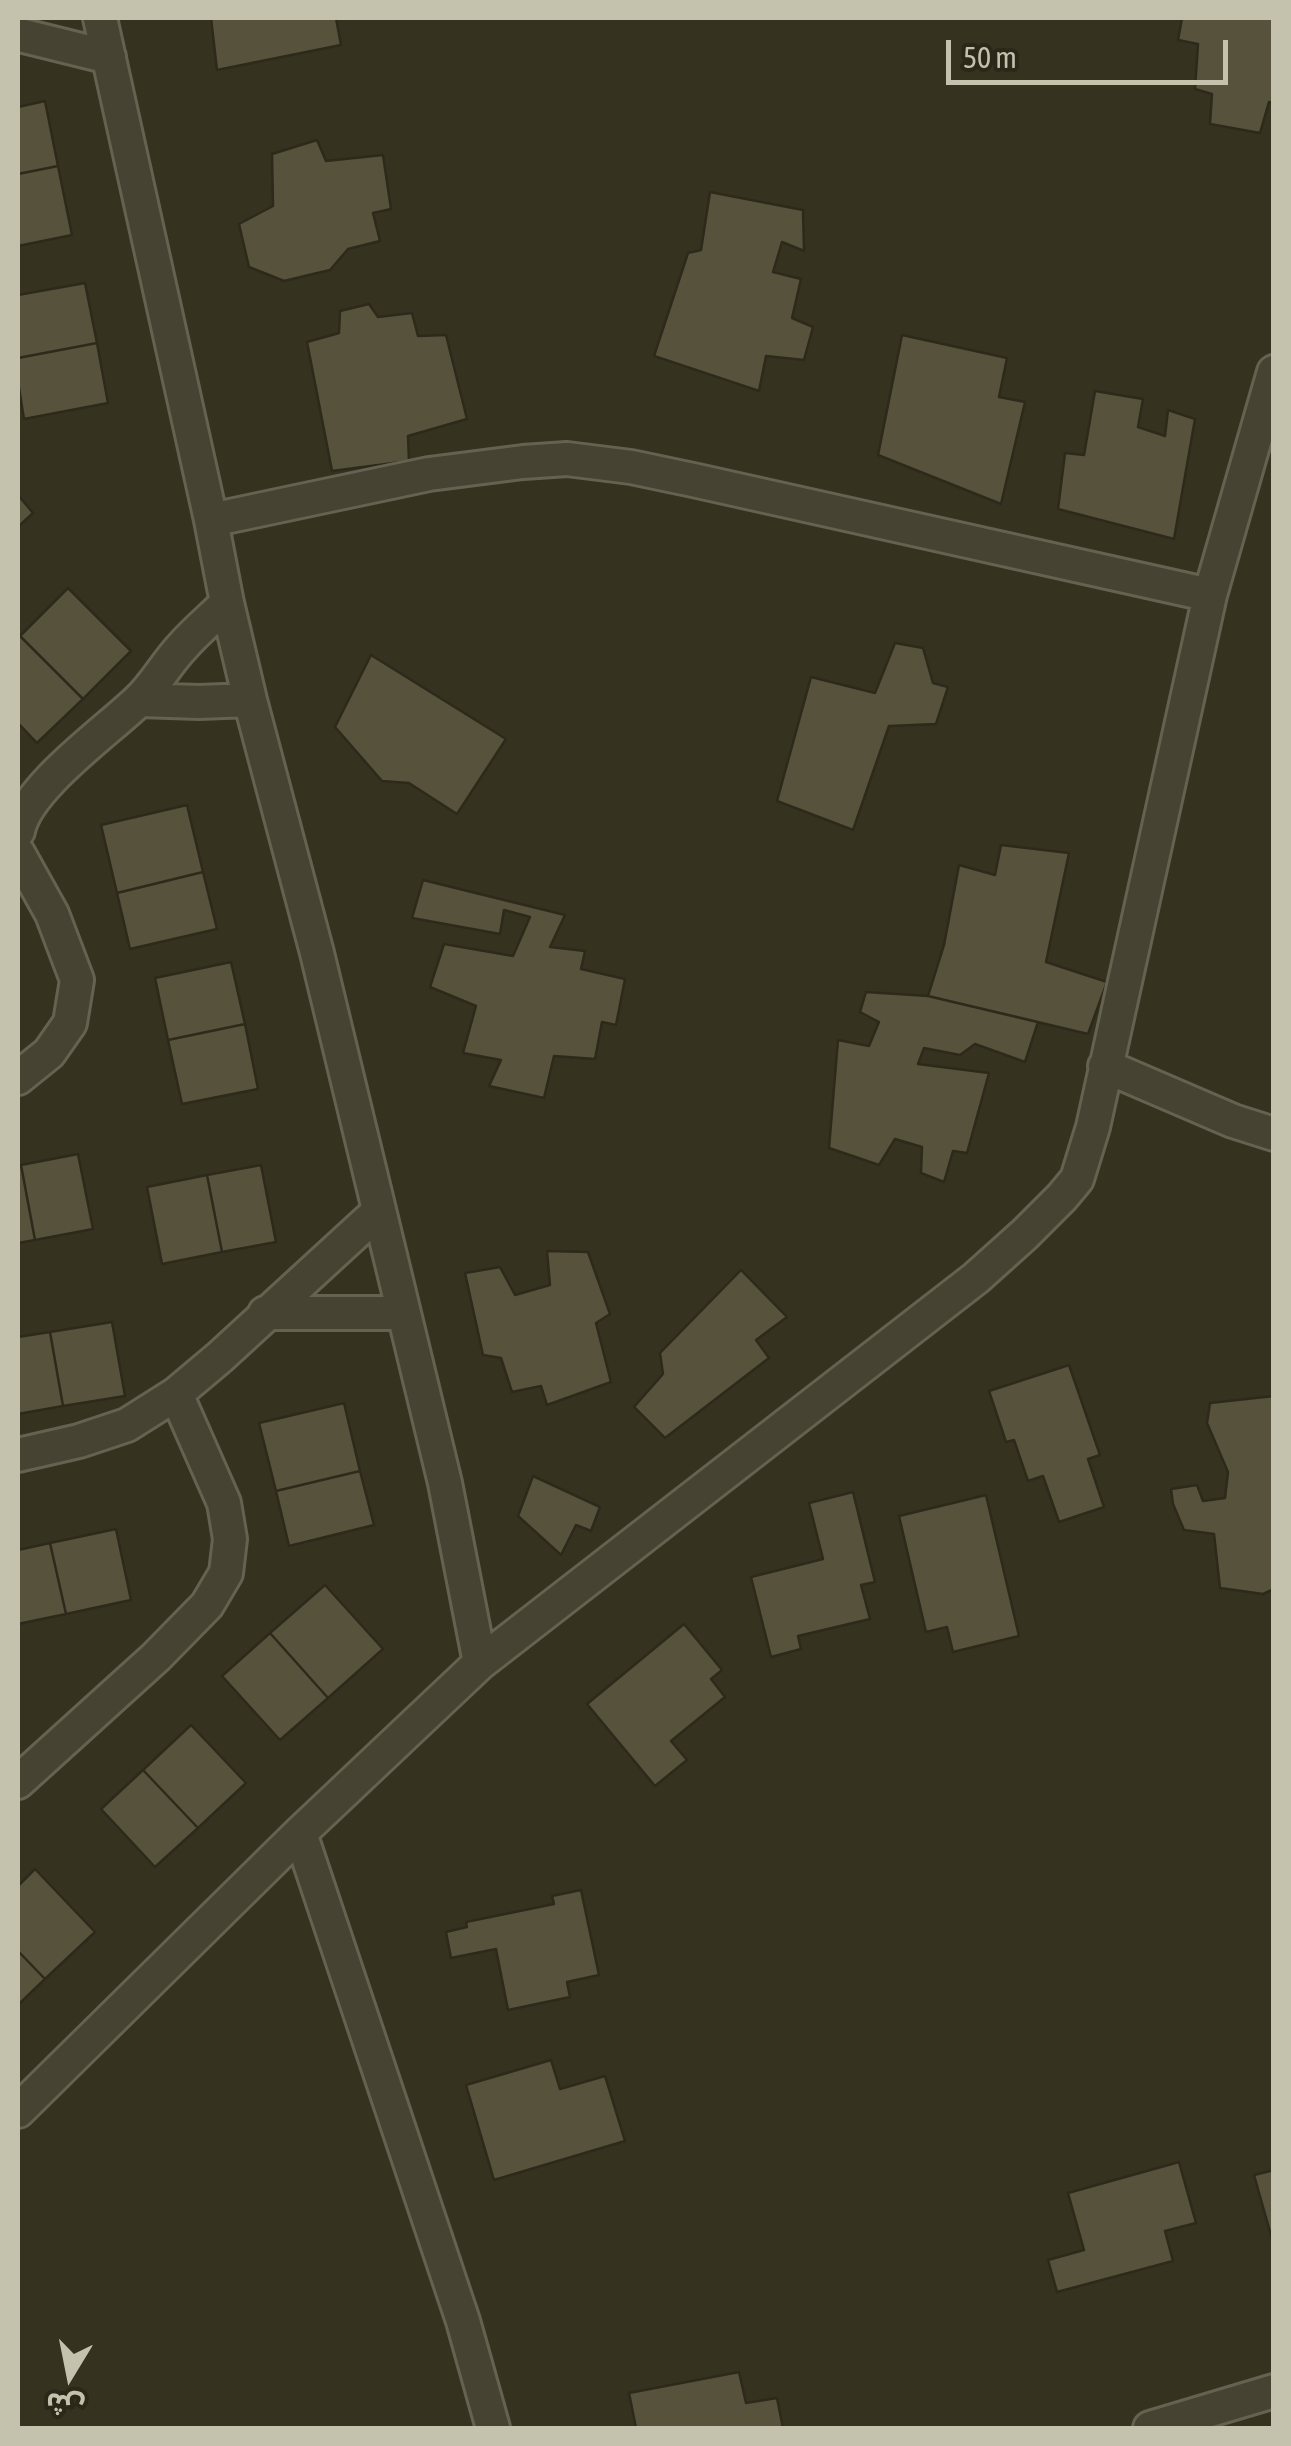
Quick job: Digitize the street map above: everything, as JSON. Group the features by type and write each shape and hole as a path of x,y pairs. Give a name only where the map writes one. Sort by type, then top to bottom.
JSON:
{"street":[{"path":"100,18 212,520 226,603 445,1484 480,1663"},
{"path":"28,29 109,57"},
{"path":"18,2111 300,1833 480,1663 976,1278 1062,1198 1076,1179 1093,1126 1210,596 1274,372"},
{"path":"212,520 429,474 567,459 694,480 1210,596"},
{"path":"18,831 36,797 85,745 140,700 182,647 226,603"},
{"path":"140,700 250,700"},
{"path":"18,853 52,914 77,980 70,1023 50,1052 18,1078"},
{"path":"1105,1066 1232,1121 1274,1134"},
{"path":"18,1455 127,1425 176,1394 378,1212"},
{"path":"266,1313 403,1313"},
{"path":"18,1782 208,1606 226,1572 230,1539 224,1503 176,1394"},
{"path":"300,1833 462,2320 494,2428"},
{"path":"1150,2428 1274,2390"}],"building":[{"path":"211,18 336,18 341,45 217,70"},
{"path":"1182,18 1274,18 1274,103 1269,102 1260,133 1210,124 1212,94 1195,89 1198,44 1178,40"},
{"path":"45,101 58,166 18,174 18,107"},
{"path":"317,140 326,161 383,155 391,209 373,213 380,241 348,249 330,270 284,281 249,267 239,224 273,206 272,154"},
{"path":"58,166 72,235 18,246 18,174"},
{"path":"710,192 803,210 804,251 782,242 773,272 801,279 792,318 813,327 804,360 766,356 759,391 654,356 688,253 701,250"},
{"path":"85,283 97,343 18,358 18,295"},
{"path":"369,304 378,317 412,313 418,336 446,335 467,419 408,436 409,461 332,471 307,342 339,333 340,311"},
{"path":"902,335 1007,358 999,397 1025,402 1001,504 878,455"},
{"path":"97,343 108,403 24,419 18,358"},
{"path":"1095,391 1143,399 1138,427 1165,436 1168,410 1195,419 1174,539 1058,509 1065,453 1084,455"},
{"path":"18,495 33,513 18,527"},
{"path":"68,588 131,651 83,699 20,636"},
{"path":"20,636 83,699 37,743 18,723"},
{"path":"895,643 923,648 933,683 948,687 936,724 889,726 853,830 777,801 811,677 875,693"},
{"path":"371,655 506,739 457,814 409,783 382,781 335,727"},
{"path":"187,805 203,872 117,893 101,825"},
{"path":"1001,845 1069,853 1046,962 1107,982 1088,1034 928,996 944,945 959,865 995,875"},
{"path":"203,872 217,929 130,949 117,893"},
{"path":"423,880 565,915 550,947 585,951 581,969 625,979 616,1025 602,1022 595,1059 554,1056 544,1098 489,1086 501,1060 463,1053 476,1006 430,987 444,944 513,956 530,917 504,910 500,934 412,918"},
{"path":"231,962 245,1024 168,1040 155,978"},
{"path":"866,992 928,996 1038,1022 1025,1062 975,1044 960,1055 924,1048 918,1064 989,1073 967,1153 953,1151 944,1182 921,1173 922,1147 895,1139 879,1165 829,1148 838,1040 869,1046 879,1022 860,1012"},
{"path":"245,1024 258,1089 182,1104 168,1040"},
{"path":"78,1154 93,1229 35,1240 21,1165"},
{"path":"21,1165 35,1240 18,1243 18,1166"},
{"path":"261,1165 276,1242 222,1252 207,1175"},
{"path":"207,1175 222,1252 162,1264 147,1187"},
{"path":"547,1251 588,1252 610,1314 596,1323 611,1382 547,1405 541,1386 512,1392 501,1358 483,1355 465,1273 500,1267 515,1295 550,1285"},
{"path":"741,1270 787,1317 756,1340 769,1358 665,1438 634,1407 663,1374 660,1353"},
{"path":"112,1322 125,1396 63,1406 50,1332"},
{"path":"50,1332 63,1406 18,1414 18,1337"},
{"path":"1069,1365 1100,1455 1088,1459 1104,1507 1059,1522 1043,1476 1028,1481 1014,1440 1006,1442 989,1391"},
{"path":"1274,1396 1274,1589 1263,1594 1220,1588 1214,1534 1184,1530 1171,1489 1197,1485 1203,1501 1225,1498 1228,1472 1207,1423 1210,1403"},
{"path":"344,1403 360,1471 276,1491 259,1423"},
{"path":"360,1471 374,1525 289,1546 276,1491"},
{"path":"533,1476 600,1507 591,1531 576,1525 561,1555 518,1516"},
{"path":"853,1492 875,1582 861,1585 870,1619 798,1636 801,1649 771,1657 751,1577 823,1559 809,1503"},
{"path":"986,1495 1019,1636 953,1652 947,1627 926,1632 899,1516"},
{"path":"116,1529 131,1600 66,1614 50,1543"},
{"path":"50,1543 66,1614 18,1624 18,1550"},
{"path":"325,1585 383,1649 328,1698 270,1633"},
{"path":"684,1624 722,1670 711,1679 725,1697 671,1741 687,1760 655,1786 587,1704"},
{"path":"270,1633 328,1698 280,1740 222,1676"},
{"path":"191,1725 246,1783 198,1828 143,1770"},
{"path":"143,1770 198,1828 155,1867 101,1809"},
{"path":"35,1869 95,1932 45,1979 18,1951 18,1886"},
{"path":"581,1890 599,1975 567,1982 570,1997 508,2010 496,1949 451,1958 446,1932 467,1927 466,1922 554,1904 552,1896"},
{"path":"18,1951 45,1979 18,2005"},
{"path":"551,2060 560,2089 605,2076 625,2141 494,2180 466,2085"},
{"path":"1179,2162 1196,2223 1165,2231 1173,2261 1057,2292 1048,2260 1084,2250 1068,2193"},
{"path":"1274,2170 1274,2246 1254,2175"},
{"path":"739,2372 746,2403 777,2398 783,2428 636,2428 629,2393"}]}
